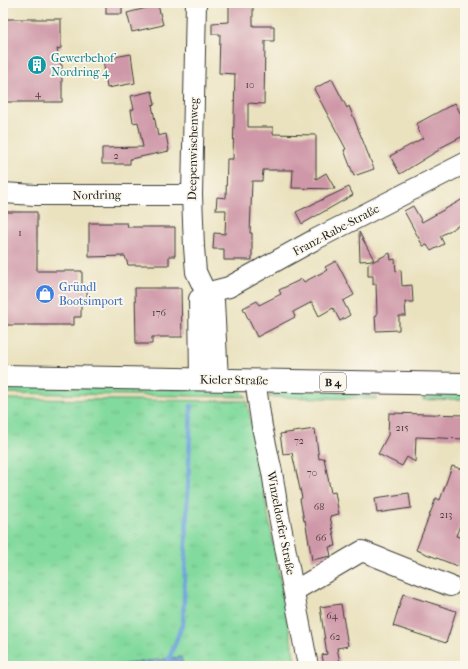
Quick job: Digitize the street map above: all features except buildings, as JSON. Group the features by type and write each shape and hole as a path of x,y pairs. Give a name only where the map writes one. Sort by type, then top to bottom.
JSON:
{"main road":[{"name":"Kieler Straße","path":"3,376 465,384"}],"street":[{"name":"Deepenwischenweg","path":"196,3 192,194 196,272 206,293 214,301 209,380"},
{"name":"Franz-Rabe-Straße","path":"206,293 229,288 314,240 465,163"},
{"name":"Nordring","path":"3,193 68,195 192,194"},
{"name":"Winzeldorfer Straße","path":"255,380 308,666"},
{"path":"294,591 362,551 450,586"}],"green space":[{"path":"3,386 239,390 247,397 3,393"},
{"path":"274,391 330,391 377,397 377,399 268,397"},
{"path":"442,393 465,393 465,399 423,400 423,396"},
{"path":"3,399 247,401 296,666 183,666 181,657 111,666 3,666"}],"water":[{"path":"181,657 183,666 111,666"}],"waterway":[{"path":"169,659 183,623 191,406"}],"place":[{"name":"Gewerbehof Nordring 4","path":"37,65"},
{"name":"Gründl Bootsimport","path":"45,294"}]}
